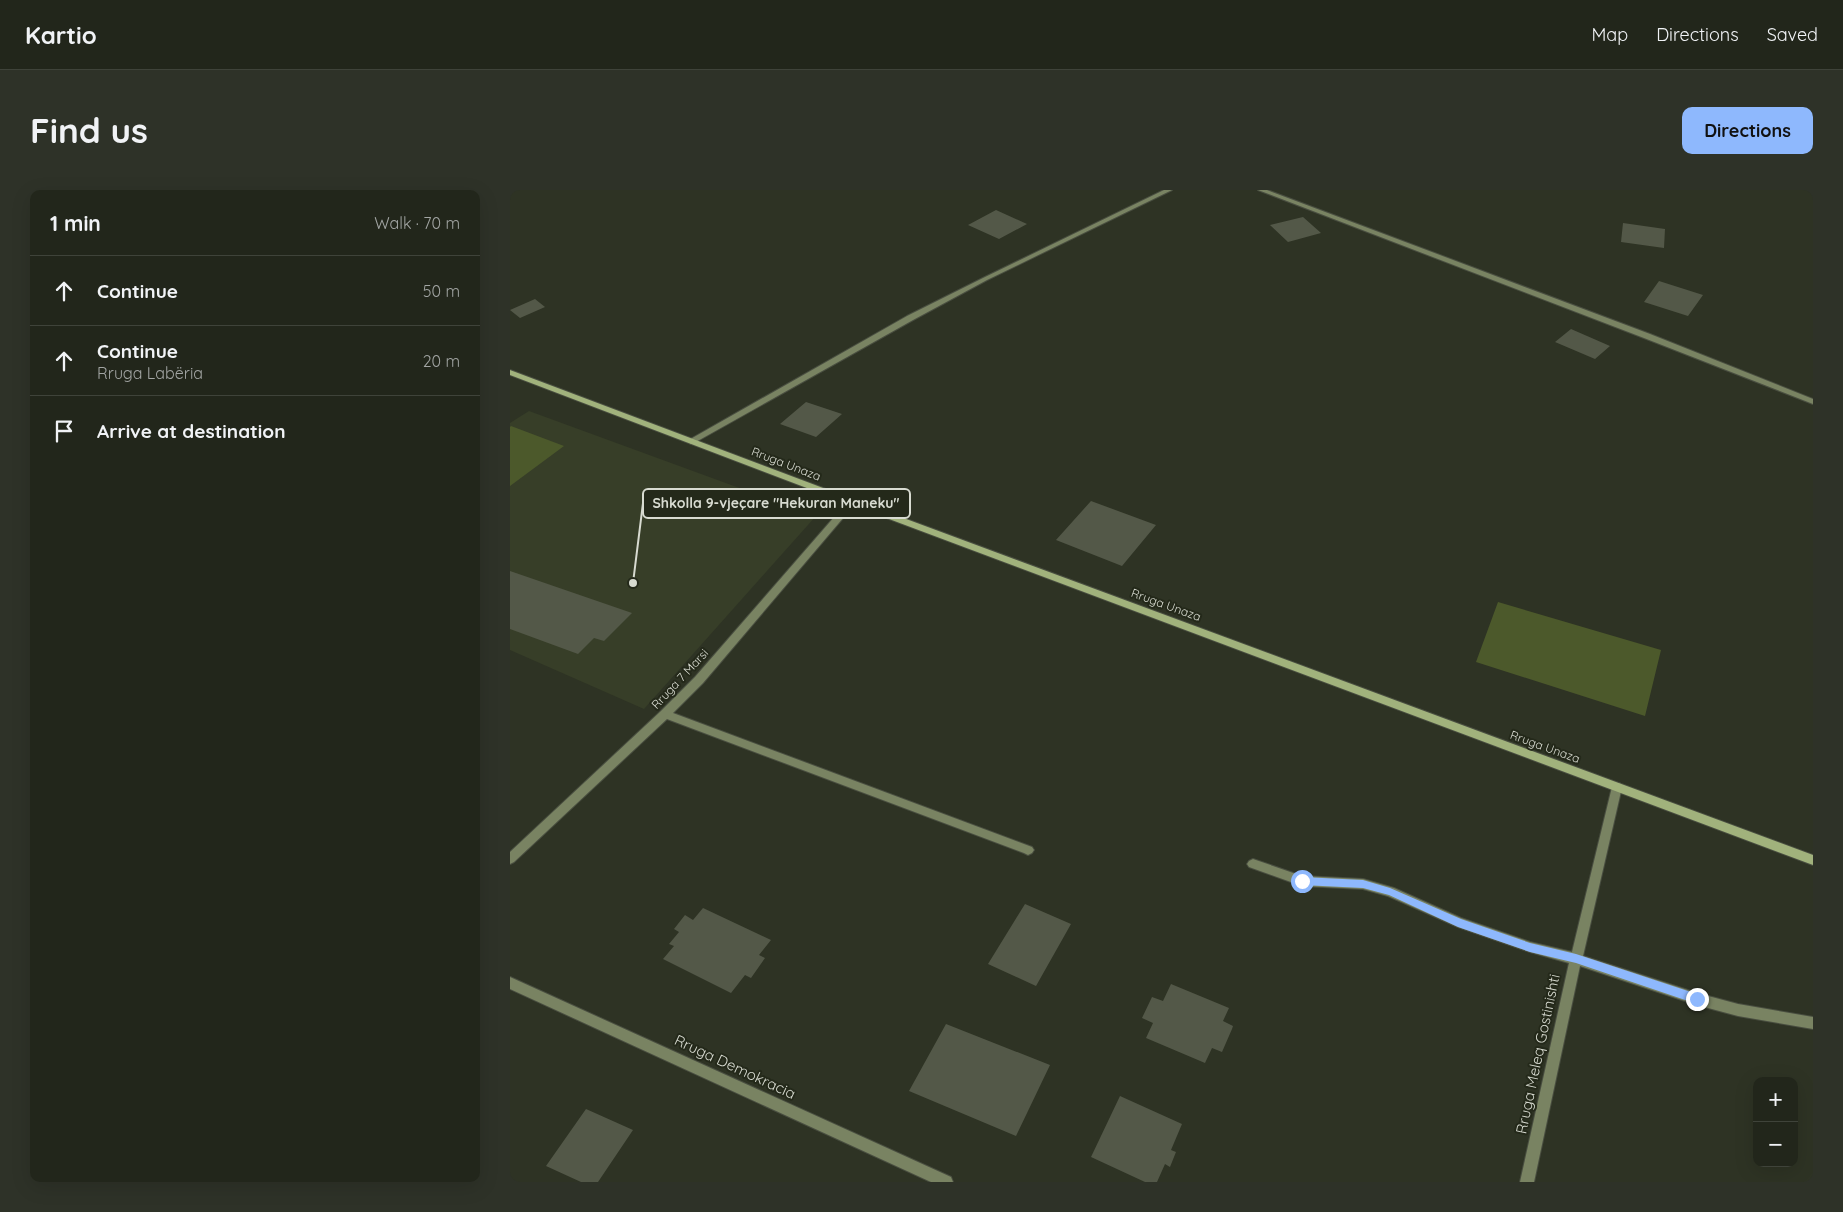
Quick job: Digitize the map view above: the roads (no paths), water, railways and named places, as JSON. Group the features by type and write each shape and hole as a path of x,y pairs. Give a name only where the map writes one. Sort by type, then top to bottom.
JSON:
{"main road":[{"name":"Rruga Unaza","path":"510,372 852,502 1813,860"}],"street":[{"path":"691,441 910,318 984,279 1169,190"},
{"path":"1261,190 1647,336 1813,402"},
{"name":"Rruga 7 Marsi","path":"510,859 665,714 698,680 852,502"},
{"path":"665,714 1028,850"},
{"name":"Rruga Meleq Gostinishti","path":"1527,1182 1576,959 1617,787"},
{"path":"1252,864 1302,881 1363,884 1390,892 1458,922 1530,947 1576,959 1697,999 1738,1010 1813,1023"},
{"name":"Rruga Demokracia","path":"510,982 946,1182"}],"place":[{"name":"Shkolla 9-vjeçare \"Hekuran Maneku\"","path":"633,583"}]}
